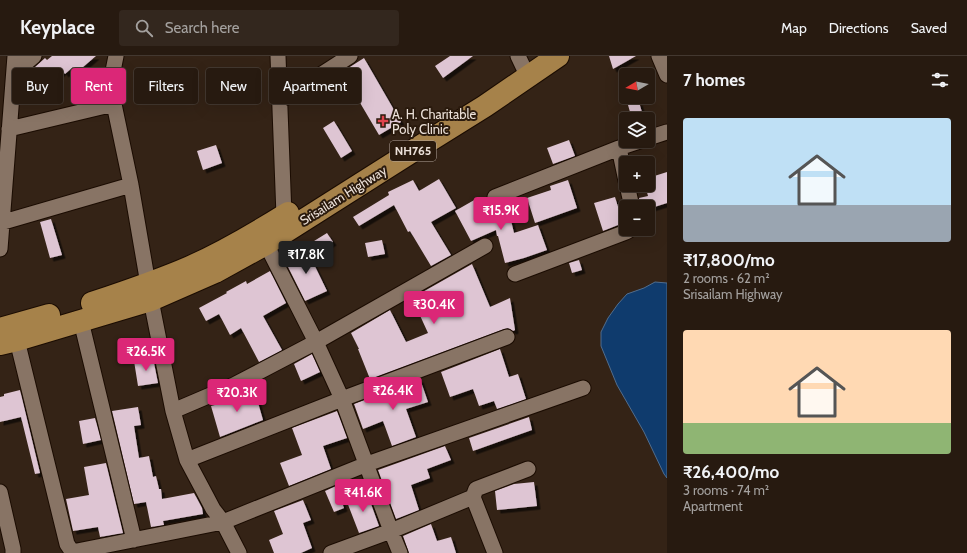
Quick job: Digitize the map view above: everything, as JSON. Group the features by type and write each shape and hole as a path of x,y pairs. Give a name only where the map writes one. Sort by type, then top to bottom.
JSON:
{"highway":[{"name":"Srisailam Highway","path":"262,237 284,216 526,64 558,56"},
{"name":"Srisailam Highway","path":"6,337 80,306 149,292 214,272 262,237 408,154 485,106 526,64"},
{"name":"Srisailam Highway","path":"6,337 81,321 149,292"}],"street":[{"path":"14,68 15,56"},
{"path":"20,68 34,56"},
{"path":"114,68 116,56"},
{"path":"278,56 279,68"},
{"path":"331,68 350,56"},
{"path":"659,56 667,75"},
{"path":"0,249 12,95"},
{"path":"9,129 114,104 131,186 149,292 173,411 187,460 213,509 223,522 239,553"},
{"path":"280,104 284,216"},
{"path":"655,136 667,132"},
{"path":"495,197 619,148 621,156"},
{"path":"1,222 131,186"},
{"path":"515,274 619,235"},
{"path":"262,237 316,342 342,399 400,553"},
{"path":"173,411 234,385 316,342 485,246"},
{"path":"81,321 134,540"},
{"path":"6,337 67,544 64,551 78,551 223,522 367,464 583,388"},
{"path":"187,460 342,399 507,338"},
{"path":"495,553 473,497 476,489 528,469"},
{"path":"0,492 13,553"},
{"path":"331,553 391,532 473,497"}],"water":[{"path":"655,282 667,283 667,478 644,432 617,385 601,346 601,332 608,318 618,304 627,294"}],"building":[{"path":"52,56 96,56 82,68 73,67 65,74 63,68 35,67 45,58 47,60"},
{"path":"450,56 473,56 443,78 435,66"},
{"path":"609,56 636,56 613,69"},
{"path":"364,58 401,122 379,135 361,104 361,68 348,68"},
{"path":"640,104 642,112 630,112 628,105"},
{"path":"334,121 352,151 341,158 323,128"},
{"path":"569,140 575,156 553,164 547,148"},
{"path":"216,145 222,163 203,170 197,151"},
{"path":"667,172 667,203 655,207 655,200 639,200 639,198 648,196 647,192 655,192 655,176"},
{"path":"439,179 456,208 431,222 451,255 431,266 410,231 408,232 394,205 359,226 353,217 389,195 388,192 413,180 419,191"},
{"path":"568,180 577,208 535,223 527,198 551,190 550,186"},
{"path":"615,197 619,210 619,225 603,231 594,203"},
{"path":"476,199 478,211 507,204 514,233 538,225 547,250 505,263 496,230 471,241 455,211"},
{"path":"51,219 62,255 50,258 40,222"},
{"path":"327,233 333,242 312,255 306,246"},
{"path":"382,240 385,254 368,257 365,243"},
{"path":"302,251 303,255 309,254 327,291 305,301 284,259"},
{"path":"579,260 582,270 572,273 569,263"},
{"path":"472,264 490,307 510,298 515,330 513,331 508,328 504,329 370,379 359,349 351,333 390,310 406,342 428,333 412,298"},
{"path":"270,271 286,303 263,316 282,350 259,362 241,328 230,335 219,314 206,321 199,308 246,281 247,284"},
{"path":"500,349 509,377 518,374 526,399 497,409 494,401 479,406 473,389 450,397 441,372"},
{"path":"312,354 320,372 301,381 294,364"},
{"path":"153,358 158,383 138,386 134,361"},
{"path":"420,379 428,402 406,409 416,437 392,446 383,421 363,429 354,404"},
{"path":"254,389 263,420 220,437 211,406 234,400 233,396"},
{"path":"20,390 40,473 35,474 21,417 0,422 0,397 4,396 4,394"},
{"path":"138,407 141,425 134,426 139,458 149,456 153,477 156,476 159,489 161,489 162,499 194,493 202,508 203,514 163,521 164,525 151,527 146,502 134,504 112,411"},
{"path":"337,411 347,438 323,446 331,469 289,486 280,463 302,455 292,428"},
{"path":"529,417 532,430 473,451 469,438"},
{"path":"95,418 101,440 83,444 79,421"},
{"path":"445,446 451,460 427,469 430,478 411,485 419,510 396,519 378,470"},
{"path":"106,463 123,533 100,537 98,527 73,531 66,499 89,495 84,467"},
{"path":"534,482 537,506 497,510 495,491 514,484"},
{"path":"336,486 344,508 334,512 325,491"},
{"path":"367,493 379,526 359,533 347,502"},
{"path":"303,500 311,520 303,523 312,548 301,553 274,553 269,540 283,534 274,511"},
{"path":"431,524 437,541 451,537 456,553 409,553 403,536"}],"place":[{"name":"A. H. Charitable Poly Clinic","path":"383,121"}]}
